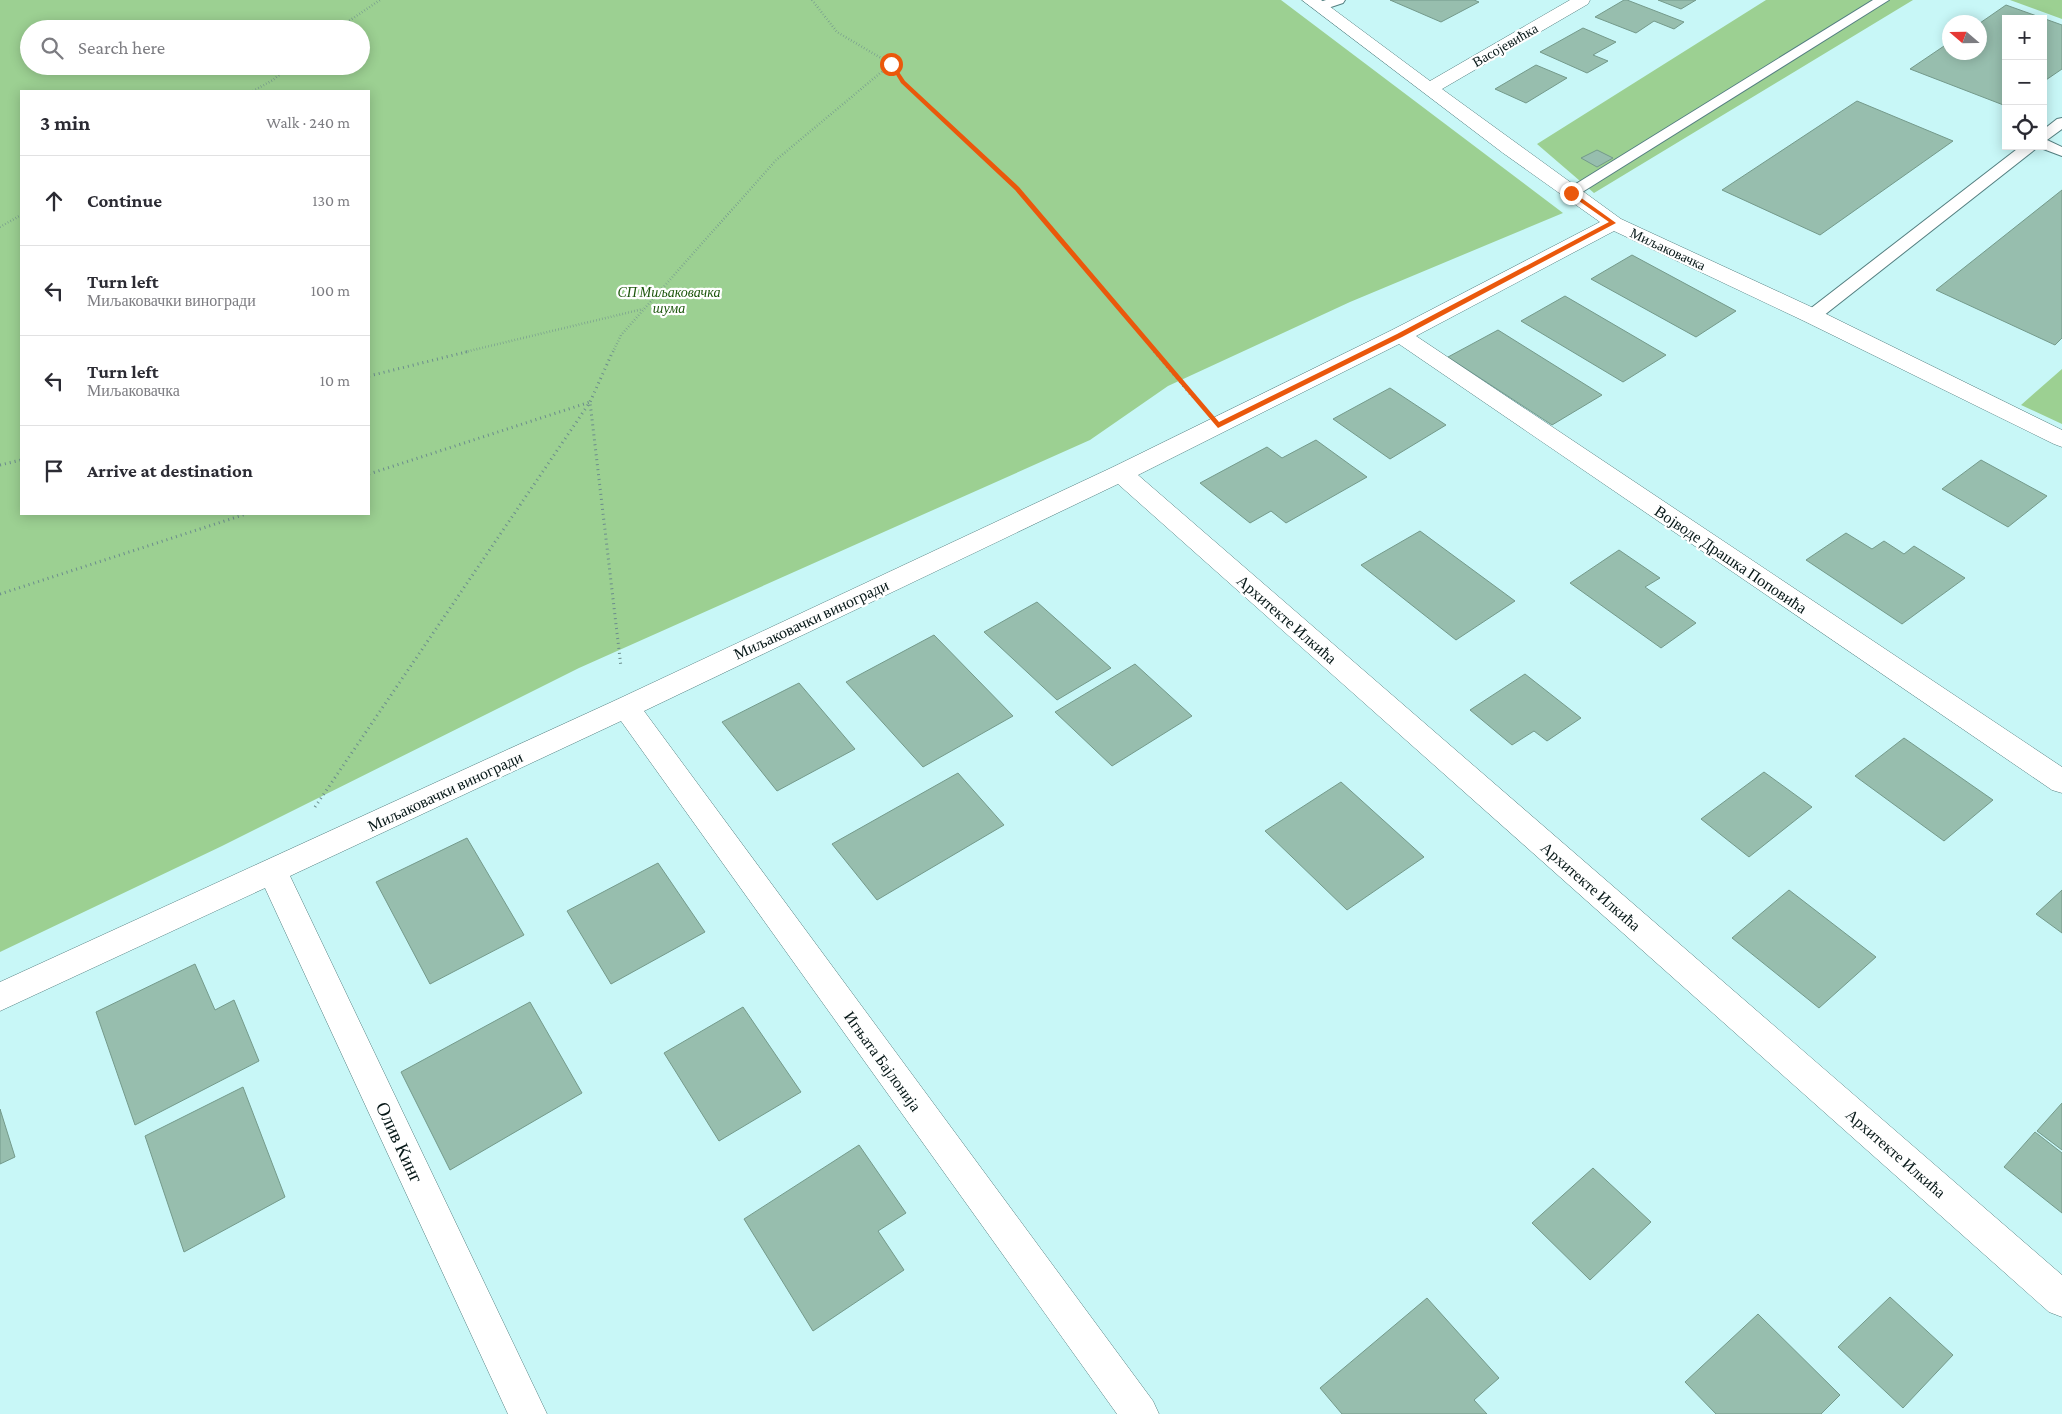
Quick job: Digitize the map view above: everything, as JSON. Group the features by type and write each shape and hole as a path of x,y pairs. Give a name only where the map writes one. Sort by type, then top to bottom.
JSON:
{"street":[{"name":"Васојевићка","path":"1429,90 1582,0"},
{"name":"Миљаковачка","path":"1314,4 1429,90 1614,223 1812,316 2062,439"},
{"name":"Миљаковачки виногради","path":"0,997 626,707 1121,473 1400,335 1614,223"},
{"name":"Војводе Драшка Поповића","path":"1400,335 2062,782"},
{"name":"Архитекте Илкића","path":"1121,473 2062,1299"},
{"name":"Игњата Бајлонија","path":"626,707 1140,1414"},
{"name":"Олив Кинг","path":"272,871 528,1414"}],"lane":[{"path":"1314,4 1338,0"},
{"path":"1571,193 1882,0"},
{"path":"2047,134 2062,122"},
{"path":"2047,146 2062,152"},
{"path":"1812,316 2026,150"}],"path":[{"path":"350,20 380,0"},
{"path":"812,0 837,32 891,64 903,82 1017,188 1218,426"},
{"path":"311,813 590,402 621,335 776,160 891,64"},
{"path":"255,90 279,75"},
{"path":"0,228 20,215"},
{"path":"370,376 643,309"},
{"path":"370,474 590,402"},
{"path":"590,402 626,707"},
{"path":"0,464 20,460"},
{"path":"0,594 243,515"}],"green space":[{"name":"СП Миљаковачка шума","path":"0,0 1281,0 1563,213 1350,302 1168,386 1090,440 579,668 222,846 0,952"},
{"path":"1766,0 1913,0 1594,193 1537,144"},
{"path":"2010,0 2062,0 2062,19"},
{"path":"2062,369 2062,424 2021,405"}],"building":[{"path":"1390,0 1474,0 1479,2 1441,22"},
{"path":"1624,0 1684,22 1674,29 1654,21 1636,33 1595,17"},
{"path":"1658,0 1696,0 1681,9"},
{"path":"2006,5 2034,15 2002,15 2002,104 1910,69 1942,47 1942,60 1987,60 1987,18"},
{"path":"2047,20 2062,25 2062,69 2047,79"},
{"path":"1583,28 1616,42 1593,55 1608,61 1587,73 1540,52"},
{"path":"1536,65 1567,78 1526,103 1495,89"},
{"path":"1857,101 1953,141 1820,235 1722,190"},
{"path":"1597,150 1613,158 1597,167 1581,158"},
{"path":"2062,190 2062,338 2055,345 1936,290"},
{"path":"1632,255 1736,311 1696,337 1591,279"},
{"path":"1565,296 1666,355 1623,382 1521,321"},
{"path":"1498,330 1602,395 1552,425 1448,357"},
{"path":"1390,388 1446,425 1390,459 1333,419"},
{"path":"1316,440 1367,477 1286,523 1271,511 1250,523 1200,483 1267,447 1282,458"},
{"path":"1981,460 2047,496 2008,527 1942,489"},
{"path":"1420,531 1515,601 1456,640 1361,565"},
{"path":"1846,533 1872,549 1884,541 1904,554 1914,546 1965,578 1902,624 1806,560"},
{"path":"1619,550 1660,578 1645,587 1696,623 1661,648 1570,583"},
{"path":"1037,602 1111,668 1057,700 984,632"},
{"path":"934,635 1013,716 923,767 846,682"},
{"path":"1135,664 1192,716 1112,766 1055,712"},
{"path":"1525,674 1581,718 1547,741 1534,731 1512,745 1470,710"},
{"path":"799,683 855,749 777,791 722,722"},
{"path":"1904,738 1993,800 1944,841 1855,776"},
{"path":"1764,772 1812,807 1749,857 1701,819"},
{"path":"958,773 1004,825 877,900 832,844"},
{"path":"1341,782 1424,857 1347,910 1265,831"},
{"path":"467,838 524,935 430,984 376,882"},
{"path":"658,863 705,932 611,984 567,911"},
{"path":"1789,890 1876,957 1819,1008 1732,938"},
{"path":"2062,890 2062,933 2036,914"},
{"path":"195,964 215,1010 234,1000 259,1061 135,1125 96,1012"},
{"path":"530,1002 582,1093 450,1170 401,1072"},
{"path":"743,1007 801,1092 719,1141 664,1053"},
{"path":"243,1087 285,1197 184,1252 145,1136"},
{"path":"2062,1103 2062,1150 2037,1131"},
{"path":"0,1109 15,1157 0,1164"},
{"path":"2035,1132 2062,1153 2062,1213 2004,1167"},
{"path":"859,1145 906,1213 878,1231 904,1270 813,1331 744,1219"},
{"path":"1593,1168 1651,1222 1590,1280 1532,1223"},
{"path":"1890,1297 1953,1355 1903,1408 1838,1347"},
{"path":"1427,1298 1499,1378 1474,1400 1487,1414 1342,1414 1320,1388"},
{"path":"1758,1314 1840,1395 1821,1414 1716,1414 1685,1382"}],"route":[{"path":"891,64 903,82 1017,188 1218,426 1400,335 1614,223 1571,193"}]}
